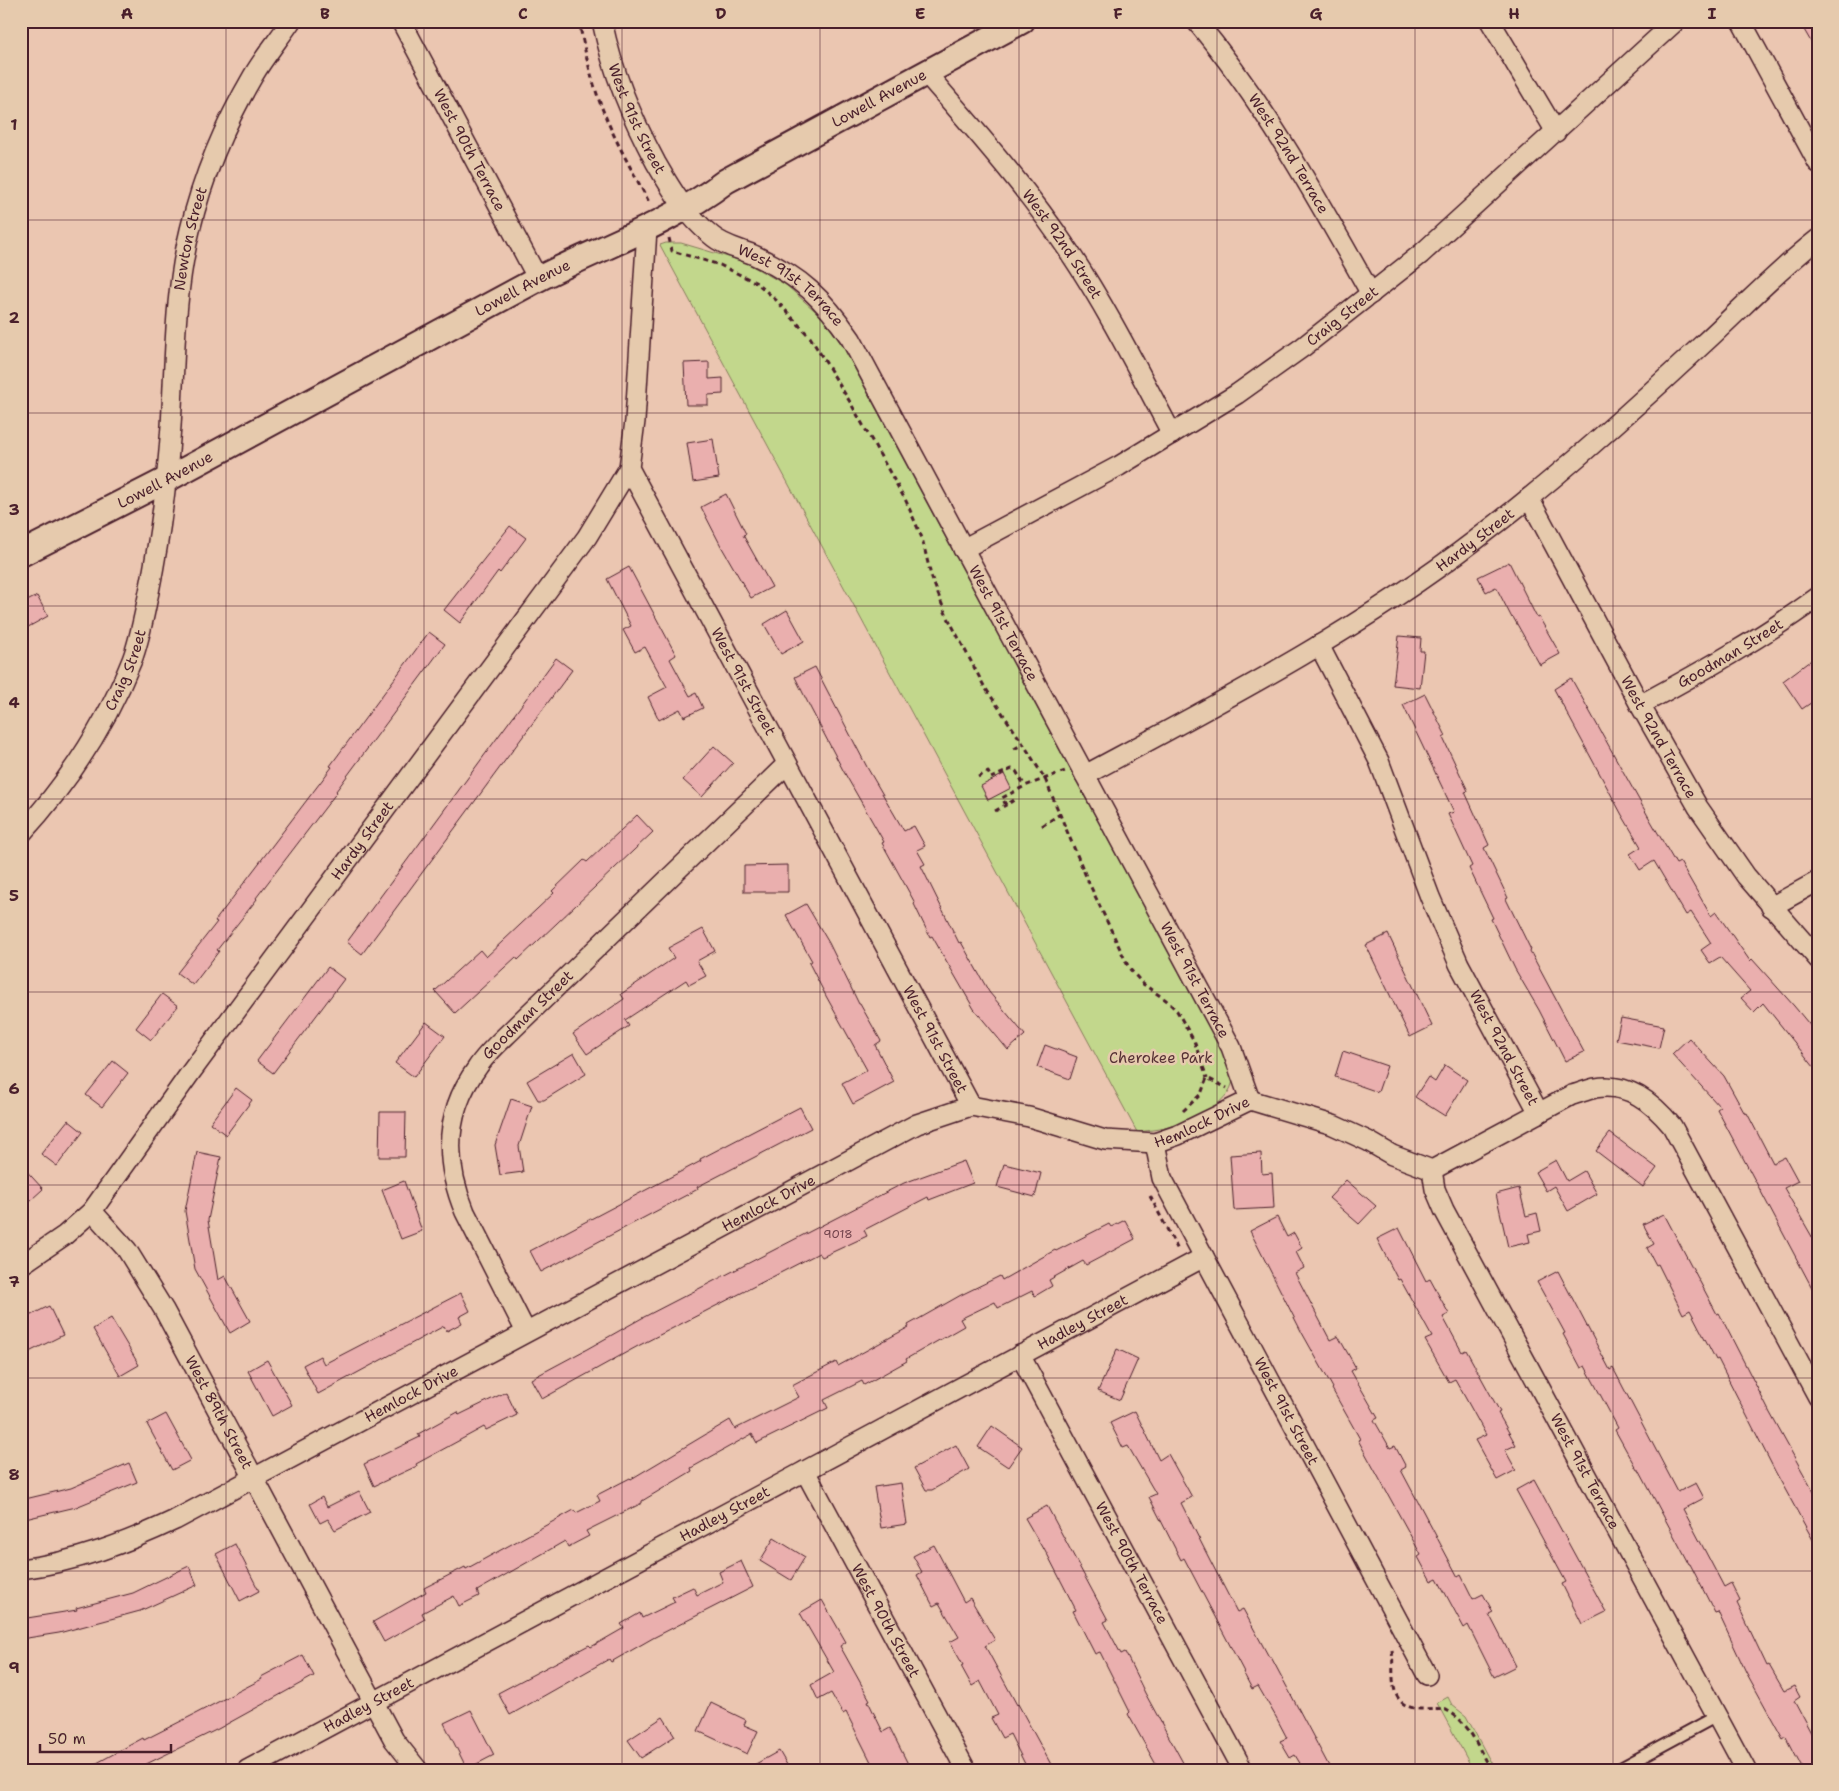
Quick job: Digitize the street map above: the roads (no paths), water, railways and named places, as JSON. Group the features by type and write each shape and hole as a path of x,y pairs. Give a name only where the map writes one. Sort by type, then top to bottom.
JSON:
{"street":[{"name":"Newton Street","path":"166,480 181,280 190,230 208,171 227,125 254,74 291,21"},
{"name":"West 90th Terrace","path":"401,21 538,279"},
{"name":"West 91st Street","path":"602,21 608,51 625,101 684,209"},
{"name":"Lowell Avenue","path":"21,554 166,480 576,260 649,218 684,209 705,197 726,181 1022,21"},
{"name":"West 92nd Terrace","path":"1196,21 1247,88 1301,169 1371,294"},
{"path":"1490,21 1556,132"},
{"name":"Craig Street","path":"963,549 1102,475 1172,434 1237,394 1303,346 1421,254 1676,21"},
{"path":"1742,21 1818,162"},
{"name":"West 92nd Street","path":"926,73 1018,182 1068,250 1112,322 1172,434"},
{"name":"West 91st Terrace","path":"684,209 711,236 787,271 809,287 834,313 851,339 1231,1047 1250,1100"},
{"path":"629,468 635,421 649,218"},
{"name":"Hardy Street","path":"1085,775 1244,689 1319,645 1394,597 1476,540 1589,448 1818,239"},
{"name":"West 91st Street","path":"629,468 972,1106"},
{"name":"Hardy Street","path":"92,1211 196,1064 587,537 629,468"},
{"name":"Craig Street","path":"21,834 65,782 86,750 109,709 132,659 144,618 158,548 166,480"},
{"name":"West 92nd Terrace","path":"1529,498 1640,705 1698,808 1746,876 1818,959"},
{"name":"Goodman Street","path":"1640,705 1742,649 1818,597"},
{"name":"West 92nd Street","path":"1319,645 1378,761 1430,897 1459,964 1539,1112 1572,1095 1595,1088 1614,1088 1640,1095 1659,1110 1672,1126 1818,1397"},
{"name":"Goodman Street","path":"526,1332 457,1194 451,1168 449,1147 453,1119 462,1092 477,1067 516,1026 787,764"},
{"path":"1771,907 1818,881"},
{"name":"Hemlock Drive","path":"21,1569 50,1565 94,1553 139,1537 175,1520 917,1124 972,1106 1029,1117 1105,1140 1155,1144 1250,1100 1333,1125 1368,1141 1392,1155 1432,1170"},
{"path":"1432,1170 1539,1112"},
{"name":"West 91st Street","path":"1155,1144 1162,1178 1427,1675"},
{"name":"West 91st Terrace","path":"1432,1170 1435,1189 1444,1210 1746,1770"},
{"path":"21,1265 66,1235 92,1211"},
{"name":"West 89th Street","path":"92,1211 127,1250 160,1303 394,1740 418,1770"},
{"name":"Hadley Street","path":"246,1770 1204,1257"},
{"name":"West 90th Terrace","path":"1020,1355 1244,1770"},
{"name":"West 90th Street","path":"805,1471 966,1770"}],"lane":[{"path":"1617,1770 1717,1716"}],"park label":[{"name":"Cherokee Park","path":"1161,1058"}]}
